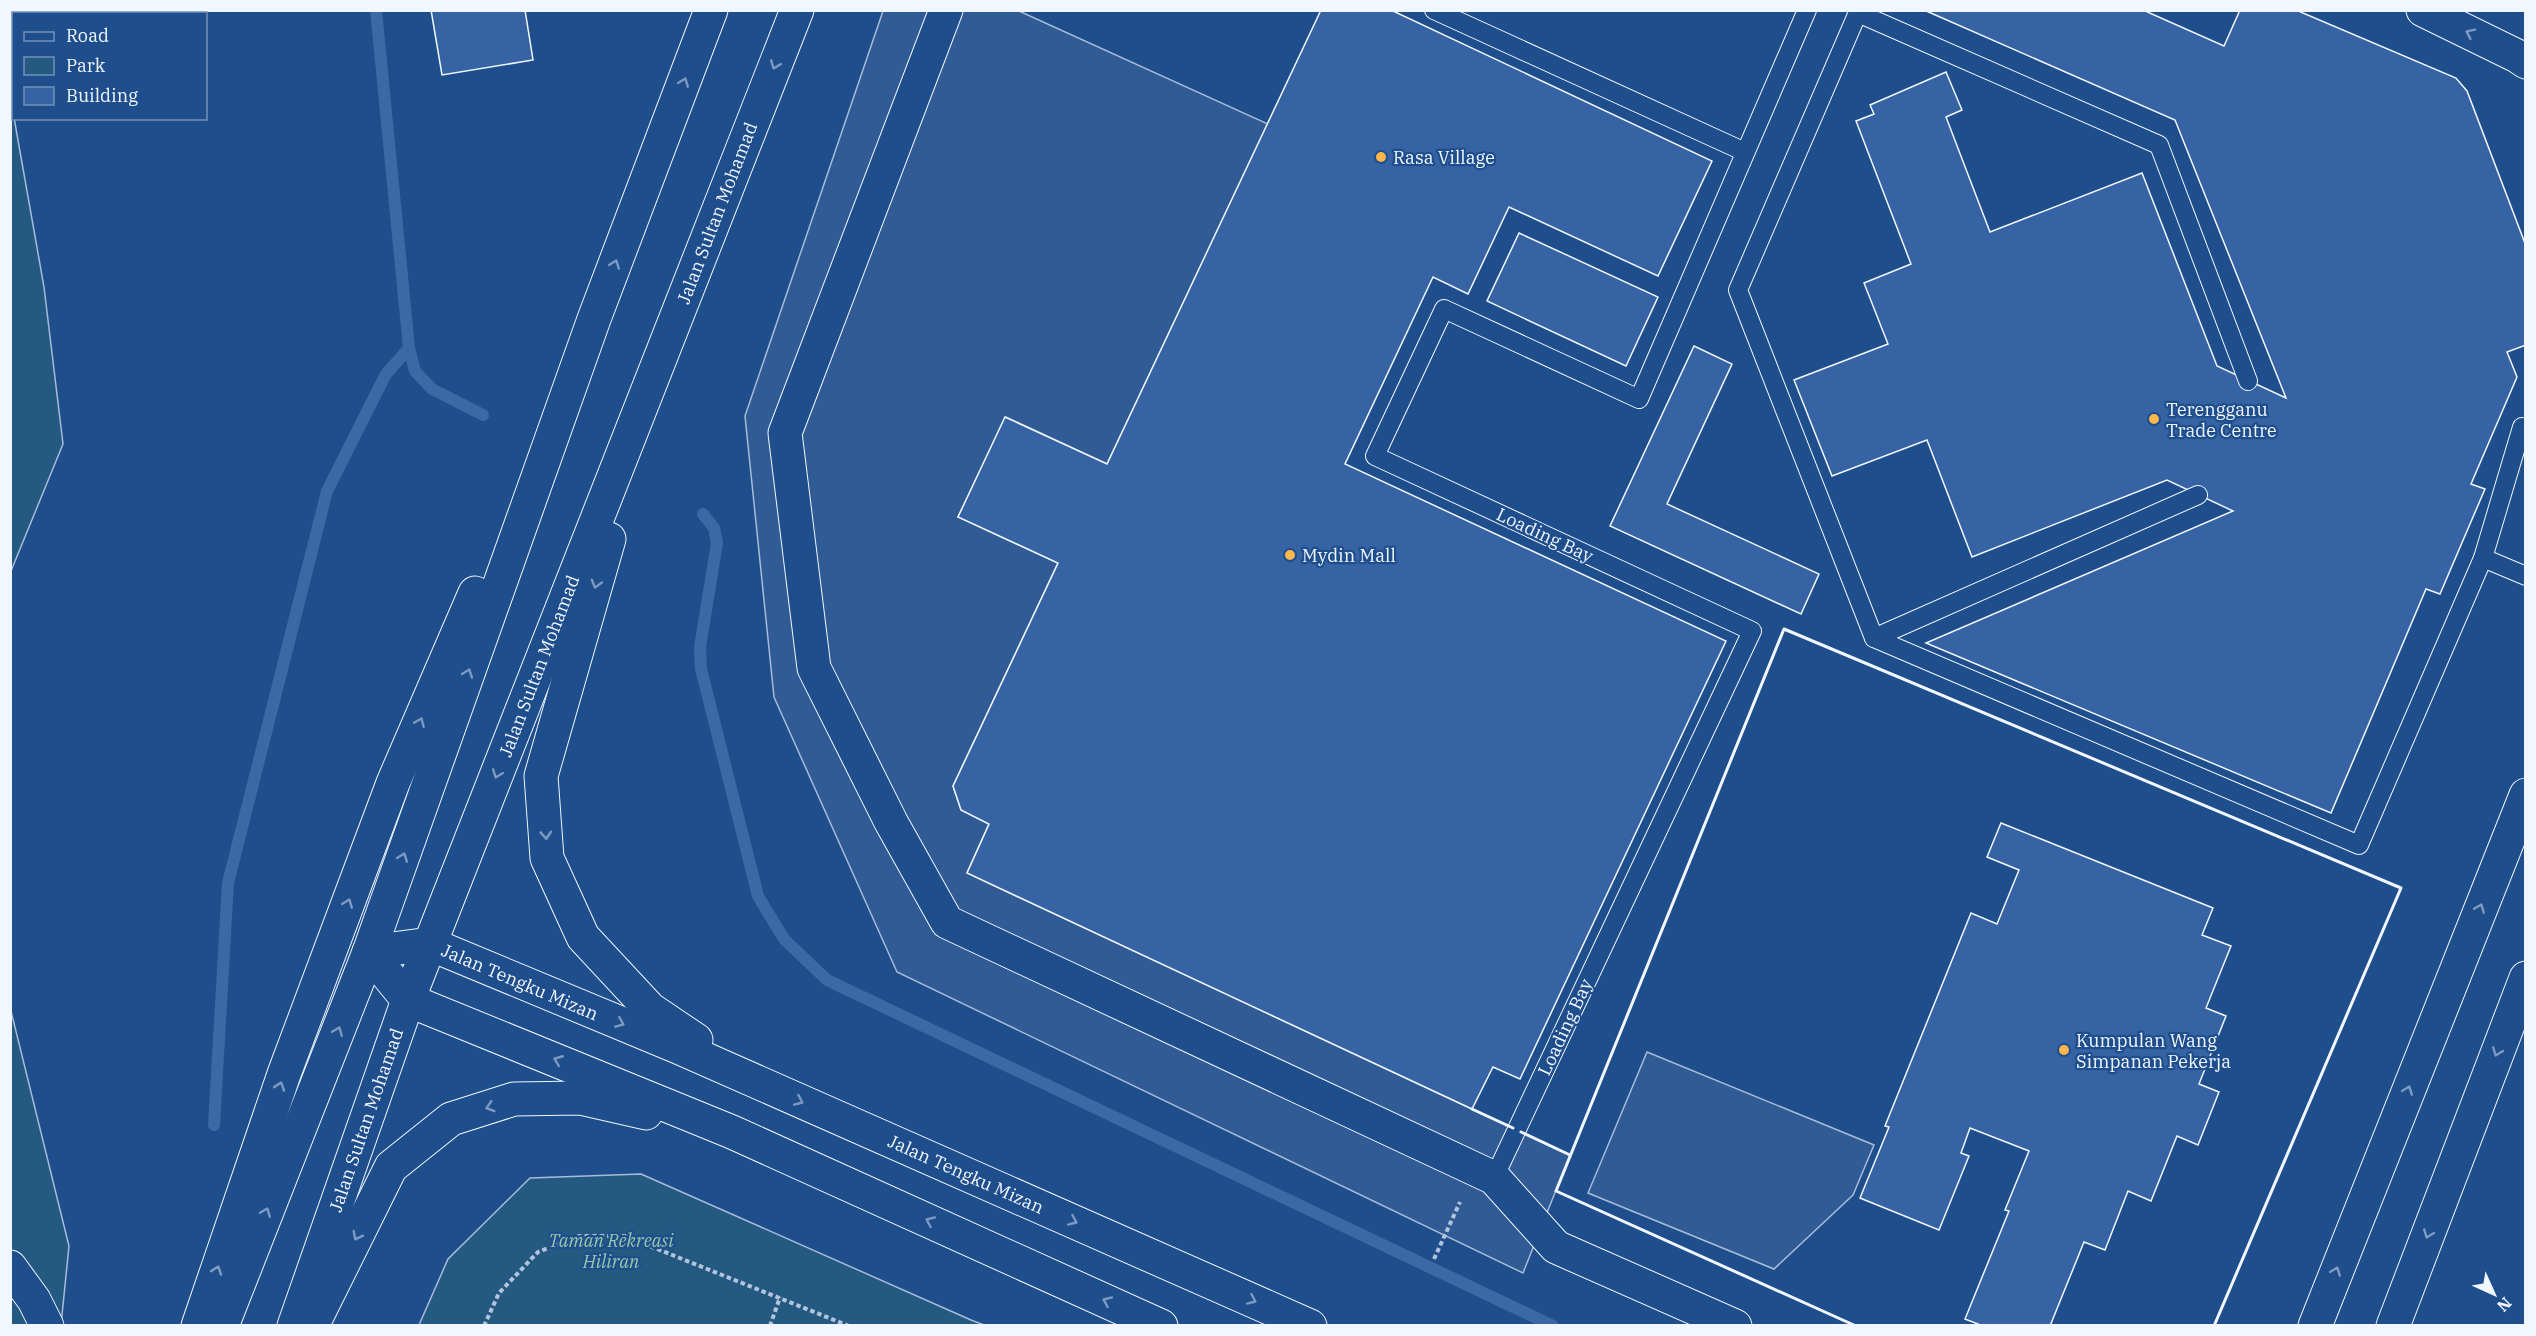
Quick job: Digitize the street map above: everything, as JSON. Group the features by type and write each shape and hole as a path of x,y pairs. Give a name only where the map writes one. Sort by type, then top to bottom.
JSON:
{"main road":[{"path":"222,1326 369,952 594,319 711,10"},
{"name":"Jalan Sultan Mohamad","path":"294,1326 408,1000 796,10"},
{"path":"946,10 785,433 814,668 891,822 947,922 1484,1173 1556,1246 1735,1326"},
{"path":"2423,10 2526,62"},
{"path":"198,1326 284,1074 393,783 594,319"},
{"path":"665,346 541,776 547,858 583,937 650,1009 754,1081"},
{"path":"2315,1326 2526,795"},
{"name":"Jalan Tengku Mizan","path":"369,952 430,944 754,1081 1310,1326"},
{"path":"369,952 408,1000 732,1132 1161,1326"},
{"path":"2393,1326 2522,997"},
{"path":"312,1326 391,1167 450,1119 514,1099 580,1098 732,1132"},
{"path":"10,1268 34,1300 47,1326"}],"lane":[{"path":"1434,10 1745,152 1807,10"},
{"path":"2248,381 2159,146 1858,12 1738,290 1874,638 2359,845 2483,558 2522,427"},
{"name":"Loading Bay","path":"1484,1173 1752,631 1375,456 1444,309 1638,399 1745,152"},
{"path":"1874,638 2198,495"},
{"path":"2483,558 2526,576"}],"path":[{"path":"1434,1259 1484,1173"},
{"path":"484,1326 499,1293 538,1252 579,1236 625,1236 849,1326"},
{"path":"770,1326 780,1297"}],"green space":[{"path":"10,95 12,120 14,120 44,287 63,444 11,571"},
{"path":"10,1007 69,1246 61,1325 11,1325"},
{"name":"Taman Rekreasi Hiliran","path":"641,1174 984,1325 419,1325 448,1259 530,1178"}],"shaded area":[{"path":"883,11 1019,11 1268,124 1107,464 1006,417 958,517 1058,563 953,786 961,810 989,824 967,873 1570,1155 1523,1273 897,972 774,697 745,416"},
{"path":"1647,1052 1874,1145 1853,1195 1774,1269 1588,1193"}],"building":[{"path":"431,10 525,10 533,60 442,75"},
{"name":"Mydin Mall","path":"1321,10 1391,10 1712,161 1658,276 1509,207 1468,294 1433,277 1345,464 1726,641 1520,1079 1493,1067 1472,1109 967,873 989,824 961,810 953,786 1058,563 958,517 1005,417 1107,464"},
{"name":"Terengganu Trade Centre","path":"1924,10 2143,10 2224,46 2240,10 2296,10 2456,78 2467,91 2526,246 2526,345 2507,352 2517,377 2471,484 2485,489 2440,594 2426,589 2331,813 1926,643 2233,511 2167,480 1972,557 1927,440 1832,476 1794,380 1888,344 1864,283 1911,264 1856,121 1874,114 1870,105 1946,72 1962,110 1946,117 1990,232 2142,173 2217,366 2286,398 2175,120"},
{"path":"1519,233 1658,297 1626,366 1487,301"},
{"path":"1694,346 1732,364 1667,504 1819,574 1801,614 1610,526"},
{"name":"Kumpulan Wang Simpanan Pekerja","path":"2001,823 2213,908 2202,935 2231,946 2206,1008 2226,1016 2199,1084 2219,1092 2198,1145 2177,1136 2151,1201 2128,1191 2105,1250 2084,1242 2050,1326 1983,1326 1965,1319 2009,1211 2005,1210 2029,1151 1970,1128 1961,1153 1969,1156 1939,1230 1860,1198 1889,1127 1885,1126 1971,913 1997,924 2019,870 1987,857"}],"waterway":[{"path":"376,10 409,348 415,371 432,389 483,415"},
{"path":"214,1125 228,883 327,491 386,374 409,348"},
{"path":"703,514 714,528 717,543 700,647 701,669 758,896 784,939 827,980 1553,1326"}],"wall":[{"path":"1856,1326 1556,1191 1784,629 2401,888 2214,1326"},
{"path":"1472,1109 1513,1128"},
{"path":"1521,1132 1570,1155"}],"place":[{"name":"Rasa Village","path":"1381,157"},
{"name":"Terengganu Trade Centre","path":"2154,419"},
{"name":"Mydin Mall","path":"1290,555"},
{"name":"Kumpulan Wang Simpanan Pekerja","path":"2064,1050"}]}
